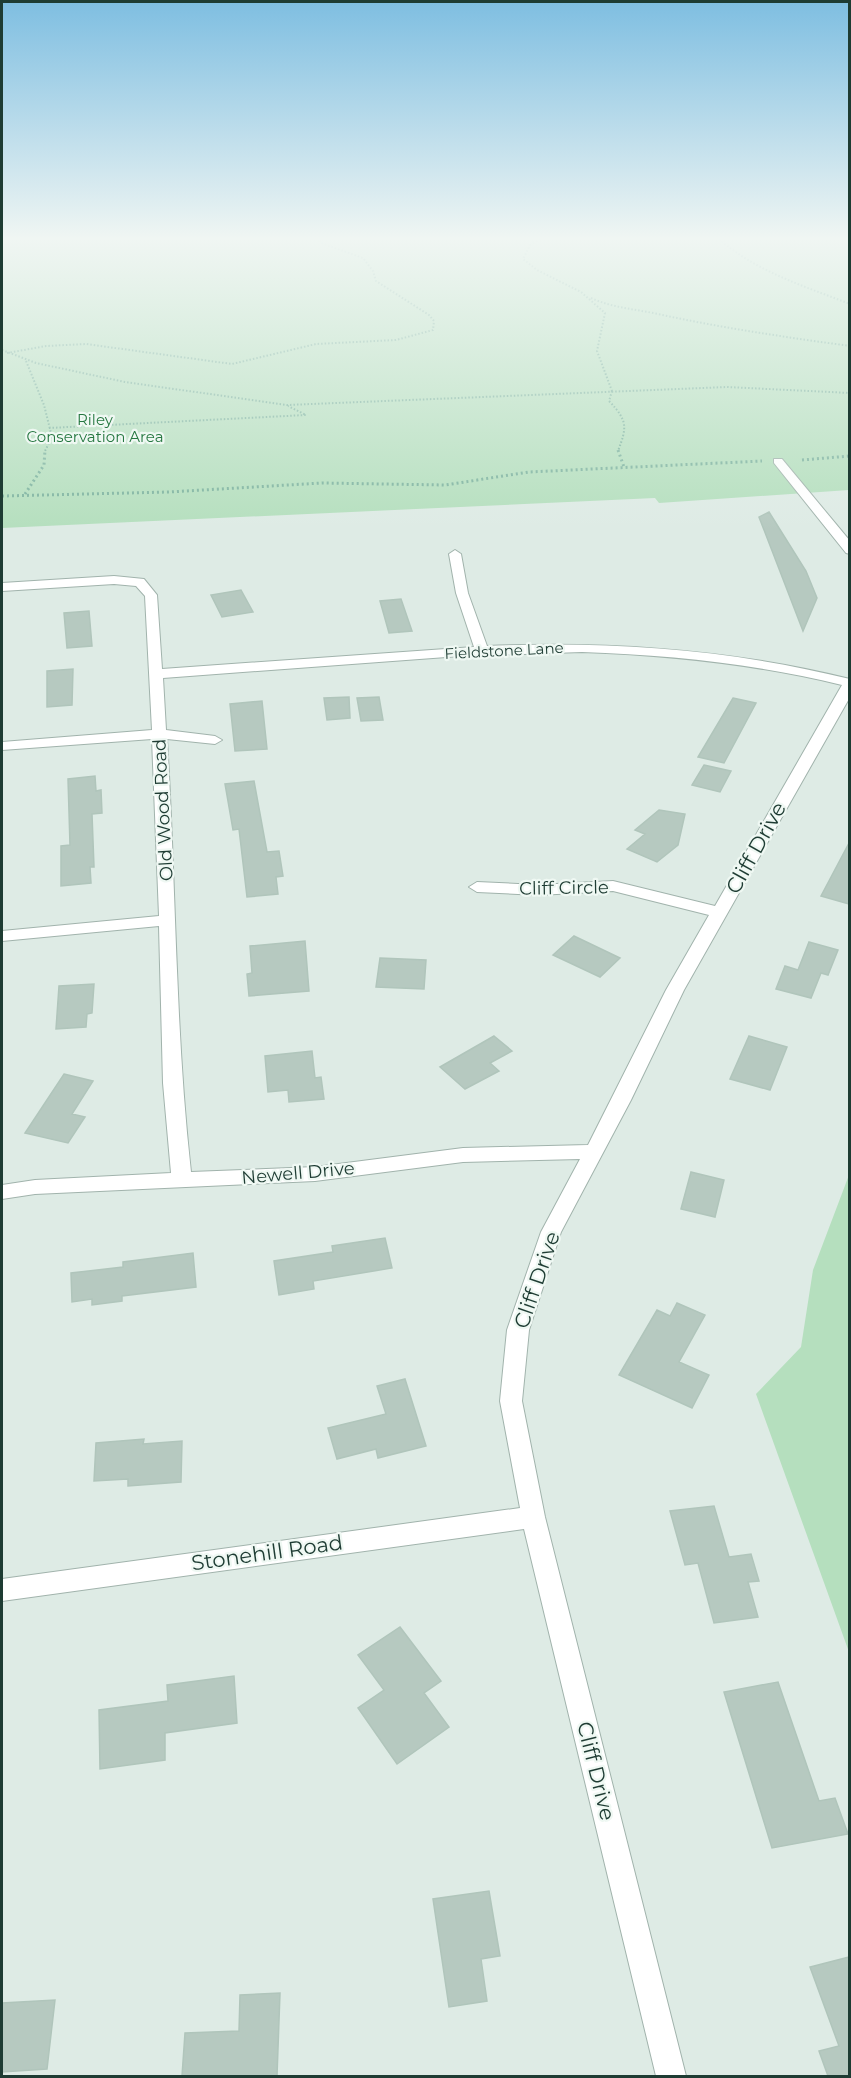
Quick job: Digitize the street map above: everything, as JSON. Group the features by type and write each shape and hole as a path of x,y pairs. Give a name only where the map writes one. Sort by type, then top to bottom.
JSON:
{"street":[{"path":"778,461 849,550"},
{"path":"455,554 462,593 482,651"},
{"name":"Old Wood Road","path":"2,587 114,580 140,582 151,595 165,828 172,1083 182,1181"},
{"name":"Fieldstone Lane","path":"156,674 482,651 583,648 645,650 731,660 849,684"},
{"name":"Cliff Drive","path":"671,2076 533,1517 511,1401 518,1330 551,1232 675,990 849,684"},
{"path":"2,746 159,734 215,740"},
{"name":"Cliff Circle","path":"477,887 538,890 613,886 720,912"},
{"path":"2,936 167,920"},
{"name":"Newell Drive","path":"2,1192 35,1187 315,1174 463,1155 594,1152"},
{"name":"Stonehill Road","path":"2,1590 533,1517"}],"path":[{"path":"7,353 31,346 66,344 129,348 220,364 243,362 329,342 423,336"},
{"path":"600,336 597,351 612,391 609,401 620,412 627,425 626,439 618,450 624,467"},
{"path":"780,336 849,346"},
{"path":"2,350 26,360 101,377 218,397 287,405 751,387 849,393"},
{"path":"24,495 44,465 45,448 52,437 44,405 26,360"},
{"path":"50,428 306,415 287,405"},
{"path":"2,496 169,492 322,483 433,486 529,472 849,456"}],"green space":[{"name":"Riley Conservation Area","path":"2,336 849,336 849,490 659,503 655,498 2,528"},
{"path":"849,1175 849,1652 756,1394 801,1347 813,1270"}],"building":[{"path":"769,512 806,571 817,598 803,631 759,517"},
{"path":"241,590 253,612 222,617 211,595"},
{"path":"401,599 412,631 389,633 380,601"},
{"path":"89,611 92,646 67,648 64,613"},
{"path":"73,669 72,705 47,707 47,671"},
{"path":"349,697 350,718 327,720 324,698"},
{"path":"379,697 383,720 361,721 357,698"},
{"path":"733,698 756,703 724,763 698,757"},
{"path":"262,701 267,749 235,751 230,704"},
{"path":"704,765 731,771 720,792 692,785"},
{"path":"95,776 96,791 101,790 102,813 92,814 94,867 90,867 91,883 61,886 61,846 70,845 68,779"},
{"path":"254,781 267,852 279,851 283,876 276,877 278,894 247,897 239,829 233,830 225,784"},
{"path":"659,810 685,814 678,845 657,862 627,849 645,834 635,830"},
{"path":"849,843 849,904 821,896"},
{"path":"574,936 620,958 600,977 553,955"},
{"path":"305,941 309,991 249,996 247,974 252,973 250,946"},
{"path":"809,942 838,950 828,975 821,973 811,998 776,989 785,966 798,970"},
{"path":"380,958 426,960 424,989 376,987"},
{"path":"94,984 92,1013 87,1014 86,1027 56,1029 59,986"},
{"path":"494,1036 512,1051 490,1063 499,1071 465,1089 440,1067"},
{"path":"749,1036 787,1047 770,1090 730,1079"},
{"path":"312,1051 315,1078 321,1077 324,1099 289,1102 288,1090 268,1092 265,1056"},
{"path":"64,1074 93,1081 72,1114 85,1117 68,1143 25,1133"},
{"path":"691,1172 724,1180 715,1217 681,1209"},
{"path":"385,1238 392,1268 313,1281 314,1289 279,1295 274,1261 333,1252 332,1246"},
{"path":"193,1253 196,1287 122,1296 122,1301 92,1305 92,1299 72,1302 71,1273 123,1267 123,1262"},
{"path":"677,1303 705,1315 679,1362 709,1375 692,1408 619,1375 657,1310 670,1316"},
{"path":"405,1379 426,1446 378,1458 376,1449 337,1459 328,1428 386,1414 377,1386"},
{"path":"144,1439 143,1444 182,1441 181,1482 128,1486 128,1479 94,1481 96,1443"},
{"path":"714,1506 729,1557 751,1554 759,1581 748,1582 758,1617 714,1623 698,1563 685,1565 670,1511"},
{"path":"400,1627 441,1681 424,1693 449,1727 397,1764 358,1708 384,1690 358,1655"},
{"path":"234,1676 237,1723 165,1733 165,1760 100,1769 99,1710 168,1701 167,1685"},
{"path":"778,1682 819,1801 835,1798 848,1834 772,1848 724,1692"},
{"path":"489,1891 500,1956 481,1959 487,2001 449,2007 433,1899"},
{"path":"849,1957 849,2076 828,2076 819,2051 839,2046 810,1967"},
{"path":"280,1993 277,2076 182,2076 185,2033 239,2031 240,1995"},
{"path":"55,2000 47,2069 2,2072 2,2003"}]}
